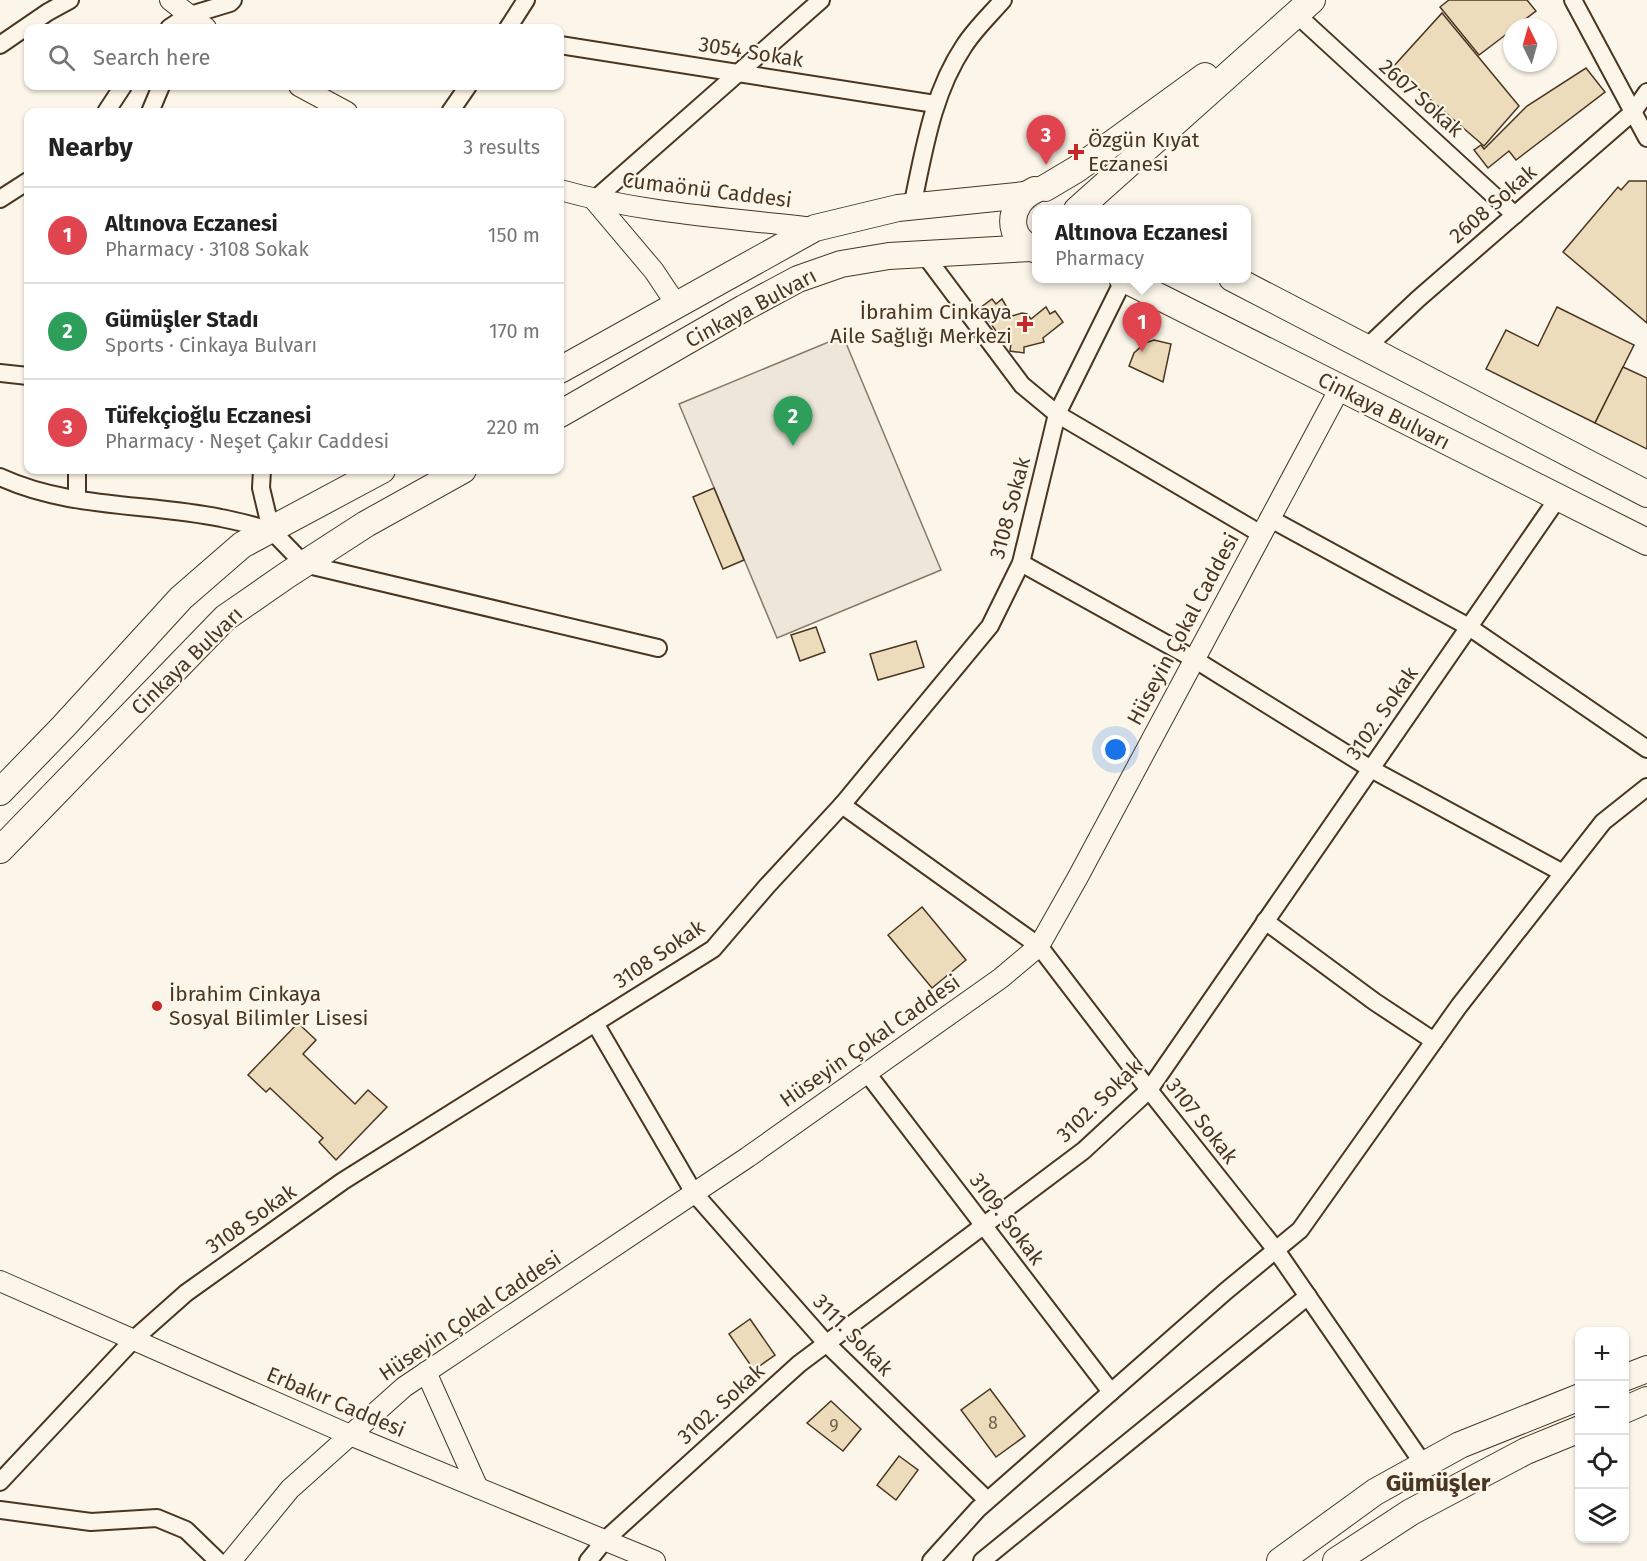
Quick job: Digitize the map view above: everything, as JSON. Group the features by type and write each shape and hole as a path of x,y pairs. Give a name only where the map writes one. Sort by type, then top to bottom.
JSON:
{"main road":[{"path":"1032,248 1022,242 1016,233 1013,223 1018,203 1035,191 1077,169 1200,80 1298,5"},
{"path":"1081,205 1298,5"},
{"path":"1035,191 1055,190 1064,195 1073,205"},
{"name":"Cinkaya Bulvarı","path":"564,368 815,228 912,207 1035,191"},
{"name":"Cinkaya Bulvarı","path":"564,412 798,279 841,264 889,256 1032,249"},
{"name":"Cinkaya Bulvarı","path":"1131,283 1647,542"},
{"path":"1240,283 1647,494"},
{"name":"Cinkaya Bulvarı","path":"0,792 181,598 242,545 374,474"},
{"name":"Cinkaya Bulvarı","path":"0,850 225,618 366,524 456,474"},
{"path":"1629,1376 1647,1369"},
{"path":"1280,1561 1375,1492 1460,1445 1575,1399"},
{"path":"1629,1408 1647,1400"},
{"path":"1336,1561 1411,1512 1526,1451 1575,1431"}],"street":[{"path":"31,24 70,0"},
{"path":"170,0 185,22 233,0"},
{"path":"511,24 526,0"},
{"path":"594,200 821,0"},
{"path":"912,207 935,104 950,69 965,44 1003,0"},
{"path":"1573,0 1647,138"},
{"name":"2607 Sokak","path":"1298,5 1515,215"},
{"path":"0,45 24,28"},
{"name":"3054 Sokak","path":"564,46 935,104"},
{"path":"109,108 120,90"},
{"path":"152,108 158,90"},
{"path":"306,90 340,108"},
{"path":"453,108 465,90"},
{"name":"2608 Sokak","path":"1366,348 1418,299 1633,112 1647,92"},
{"path":"0,199 24,184"},
{"name":"Cumaönü Caddesi","path":"564,191 594,200 660,210 815,228"},
{"name":"Cumaönü Caddesi","path":"594,200 654,271 676,304"},
{"path":"924,254 1022,385 1057,414 1265,526 1469,627 1647,749"},
{"name":"3108 Sokak","path":"0,1482 133,1340 186,1293 342,1181 713,949 767,886 842,805 990,626 1021,563 1057,414 1121,283"},
{"path":"0,373 24,376"},
{"name":"Hüseyin Çokal Caddesi","path":"231,1561 290,1489 404,1387 694,1193 867,1073 1001,978 1039,946 1340,388"},
{"path":"76,499 78,474"},
{"path":"262,474 261,488 271,530 304,564 658,648"},
{"path":"0,477 18,486 76,499 221,518 271,530"},
{"name":"3102. Sokak","path":"588,1561 605,1540 799,1364 1083,1151 1149,1090 1558,498"},
{"path":"1021,563 1194,659 1371,769 1563,873"},
{"path":"931,1561 987,1500 1300,1230 1459,1006 1563,873 1604,822 1647,787"},
{"name":"3107 Sokak","path":"842,805 1039,946 1276,1250 1424,1465"},
{"path":"1265,921 1375,1002 1434,1041"},
{"name":"3111. Sokak","path":"595,1023 694,1193 826,1343 987,1500"},
{"name":"3109. Sokak","path":"867,1073 1111,1392"},
{"name":"Erbakır Caddesi","path":"0,1281 350,1435 655,1561"},
{"path":"982,1561 1308,1296"},
{"path":"426,1372 478,1488"},
{"path":"0,1510 91,1522 157,1518 186,1530 218,1561"}],"shaded area":[{"path":"843,336 941,570 777,638 679,404"}],"building":[{"path":"1449,0 1527,0 1536,11 1527,18 1503,18 1503,37 1479,55 1440,7"},
{"path":"1442,13 1519,106 1484,146 1393,67"},
{"path":"1586,68 1605,92 1516,160 1509,151 1488,168 1474,150 1481,145 1484,149 1527,106"},
{"path":"1629,181 1647,181 1647,323 1563,252 1618,187 1621,190"},
{"name":"İbrahim Cinkaya Aile Sağlığı Merkezi","path":"992,299 996,304 1002,299 1012,316 1022,313 1027,314 1031,319 1046,307 1050,314 1055,311 1063,322 1043,338 1044,342 1024,347 1024,353 1010,351 1011,343 1000,337 980,308"},
{"path":"1557,307 1634,345 1595,423 1486,369 1506,330 1538,346"},
{"path":"1154,340 1171,344 1163,382 1129,366 1134,353 1145,343"},
{"path":"1623,367 1647,378 1647,449 1595,423"},
{"path":"714,488 744,560 723,569 693,497"},
{"path":"816,627 825,652 800,661 791,635"},
{"path":"916,641 924,667 878,680 870,654"},
{"path":"922,907 966,960 932,988 888,935"},
{"path":"298,1023 316,1040 303,1054 355,1104 368,1090 387,1107 336,1160 319,1142 323,1138 270,1088 266,1092 248,1075"},
{"path":"750,1319 775,1355 754,1370 729,1334"},
{"path":"990,1389 1025,1436 996,1457 961,1410"},
{"path":"831,1401 861,1429 843,1451 807,1423"},
{"path":"899,1456 918,1470 896,1500 877,1485"}],"place":[{"name":"Özgün Kıyat Eczanesi","path":"1076,152"},
{"name":"Tüfekçioğlu Eczanesi","path":"1046,165"},
{"name":"İbrahim Cinkaya Aile Sağlığı Merkezi","path":"1025,324"},
{"name":"Altınova Eczanesi","path":"1142,352"},
{"name":"Gümüşler Stadı","path":"793,446"},
{"name":"İbrahim Cinkaya Sosyal Bilimler Lisesi","path":"157,1006"}],"district":[{"name":"Gümüşler","path":"1438,1483"}]}
